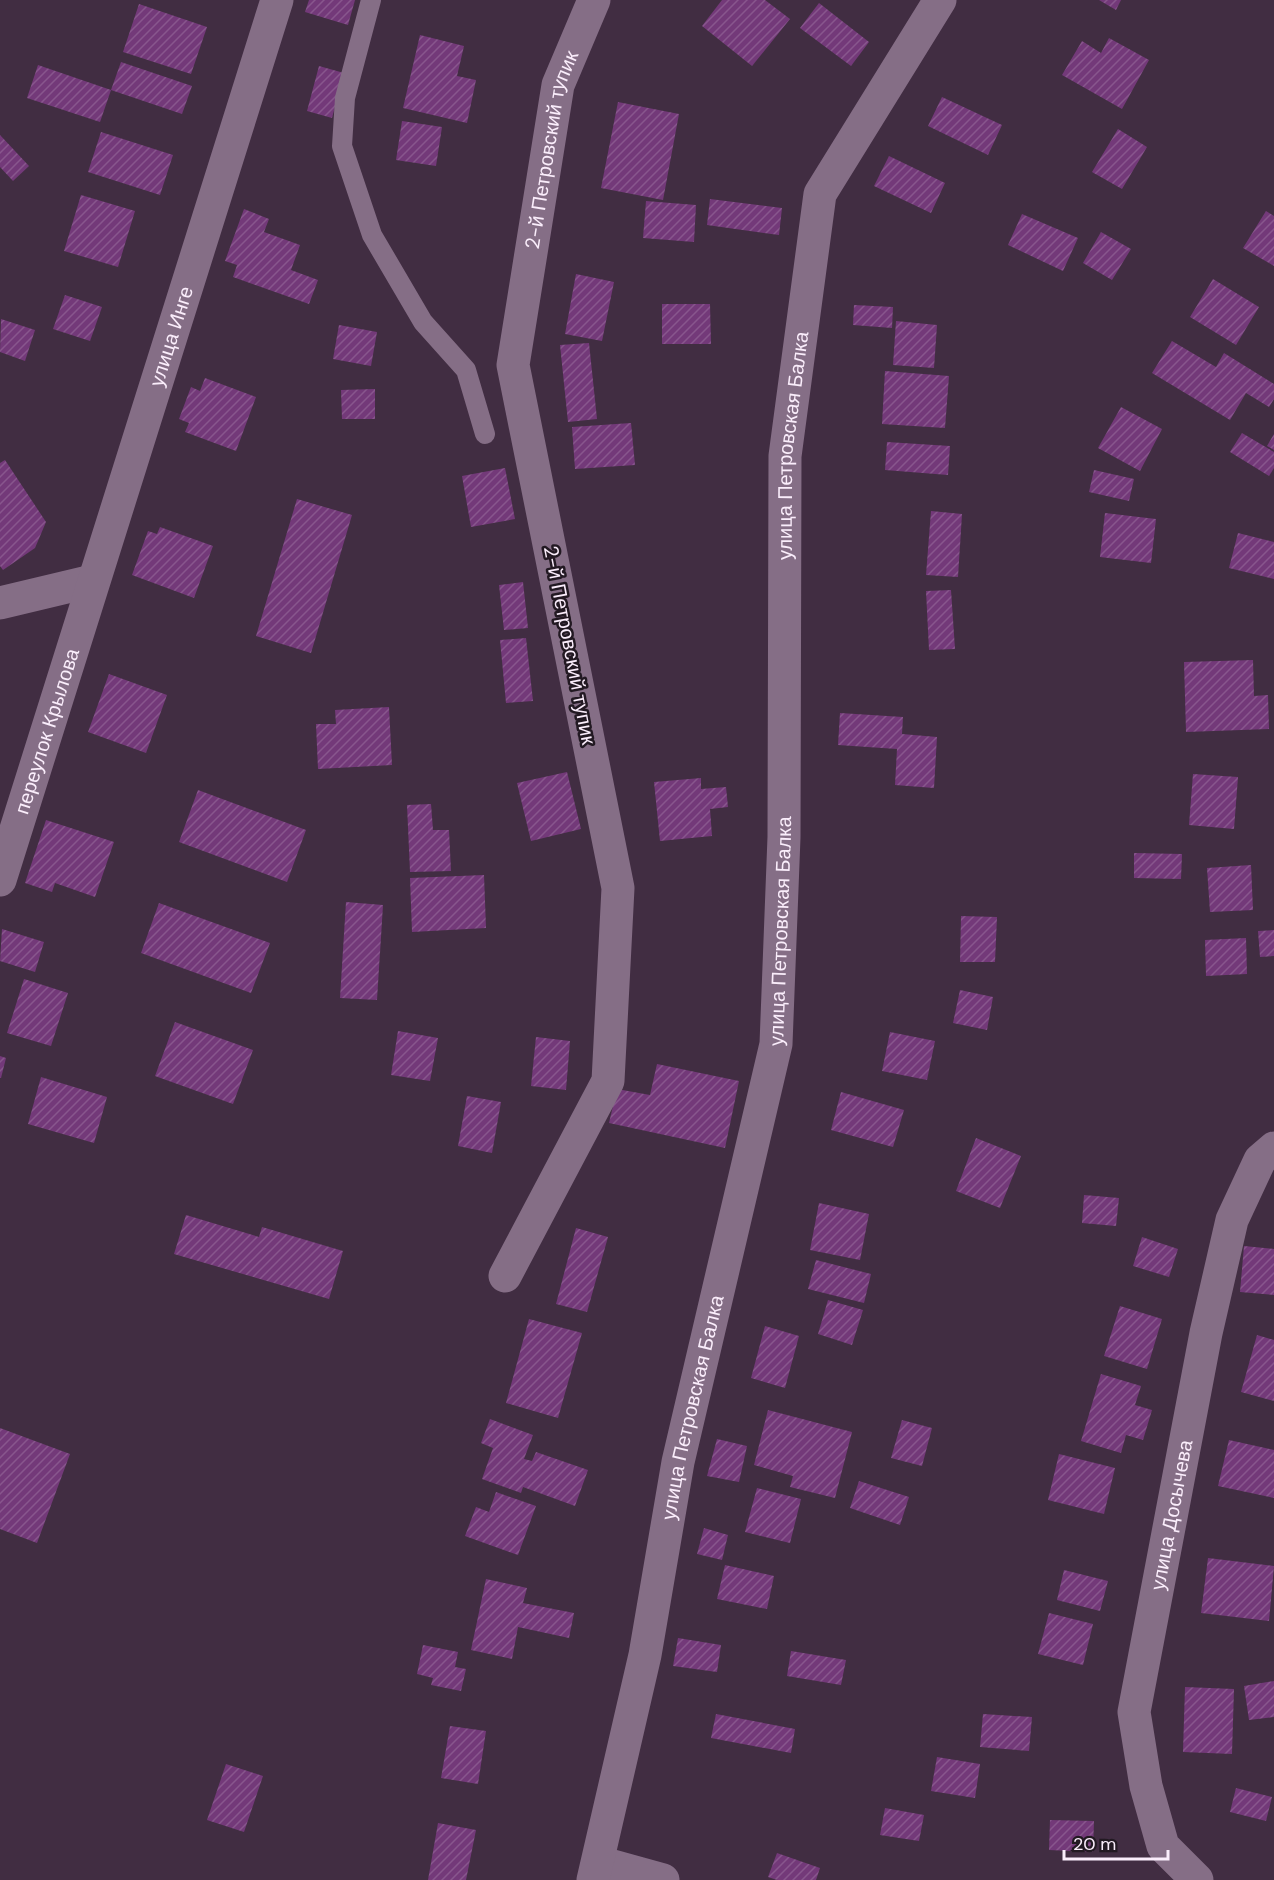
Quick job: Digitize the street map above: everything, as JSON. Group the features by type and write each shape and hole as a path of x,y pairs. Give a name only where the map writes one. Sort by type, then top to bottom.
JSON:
{"street":[{"name":"улица Инге","path":"92,581 277,0"},
{"name":"2-й Петровский тупик","path":"505,1276 608,1081 618,888 513,364 558,85 594,0"},
{"name":"улица Петровская Балка","path":"596,1871 645,1655 678,1462 776,1044 784,837 785,456 820,194 940,0"},
{"path":"0,603 92,581"},
{"name":"переулок Крылова","path":"0,880 92,581"},
{"name":"улица Досычева","path":"1197,1880 1163,1846 1146,1786 1134,1712 1204,1345 1232,1220 1260,1160 1274,1148"},
{"path":"596,1871 663,1880"}],"lane":[{"path":"371,0 345,98 342,146 372,235 423,322 466,370 485,434"}],"building":[{"path":"309,0 355,0 348,25 305,12"},
{"path":"722,0 765,0 790,19 752,66 702,26"},
{"path":"1099,0 1121,0 1116,10"},
{"path":"819,3 869,42 851,66 800,28"},
{"path":"139,4 207,27 191,74 123,52"},
{"path":"420,35 464,46 457,76 476,80 467,123 403,108"},
{"path":"1109,38 1149,60 1122,109 1062,75 1082,41 1101,53"},
{"path":"121,62 192,86 182,114 111,90"},
{"path":"38,65 111,90 100,122 27,98"},
{"path":"319,66 344,73 332,118 307,111"},
{"path":"942,97 1002,125 988,155 928,126"},
{"path":"618,102 679,114 663,200 601,188"},
{"path":"402,121 442,127 436,166 396,160"},
{"path":"1118,129 1147,147 1122,189 1092,172"},
{"path":"101,132 173,155 160,195 88,172"},
{"path":"0,135 29,166 13,181 0,167"},
{"path":"889,156 945,183 931,213 874,186"},
{"path":"81,195 135,211 118,267 64,251"},
{"path":"710,199 782,208 779,235 707,225"},
{"path":"646,201 696,205 694,242 643,238"},
{"path":"244,209 269,219 264,232 300,245 291,270 318,280 309,304 233,277 237,265 225,261"},
{"path":"1266,211 1274,216 1274,266 1243,248"},
{"path":"1022,214 1078,238 1063,271 1008,245"},
{"path":"1101,232 1131,249 1112,280 1083,263"},
{"path":"576,274 614,282 602,341 565,334"},
{"path":"1213,279 1259,307 1236,345 1190,317"},
{"path":"65,295 102,307 90,341 53,329"},
{"path":"662,304 710,304 711,344 662,344"},
{"path":"854,305 893,307 892,328 853,325"},
{"path":"1,319 35,330 25,361 0,352"},
{"path":"896,321 937,325 934,368 893,365"},
{"path":"339,325 377,332 371,366 333,359"},
{"path":"1172,341 1216,367 1224,353 1274,384 1274,399 1269,407 1246,393 1230,420 1152,373"},
{"path":"589,343 597,419 568,422 560,345"},
{"path":"885,371 949,376 945,428 882,424"},
{"path":"205,378 256,397 236,451 185,432 189,423 179,419 191,387 200,391"},
{"path":"375,389 375,419 342,419 341,390"},
{"path":"1121,407 1162,429 1140,471 1098,448"},
{"path":"631,423 635,465 575,469 572,427"},
{"path":"1242,433 1274,452 1274,468 1269,476 1230,452"},
{"path":"1274,434 1274,450 1267,446"},
{"path":"887,442 950,446 948,475 885,470"},
{"path":"5,460 46,522 35,548 3,570 0,566 0,463"},
{"path":"505,468 515,519 471,527 462,476"},
{"path":"1094,470 1134,479 1129,501 1089,492"},
{"path":"297,499 352,515 311,653 256,636"},
{"path":"931,511 962,514 958,577 926,575"},
{"path":"1105,513 1156,519 1151,563 1100,557"},
{"path":"160,527 213,546 194,598 132,575 148,531 157,534"},
{"path":"1238,533 1274,542 1274,579 1229,568"},
{"path":"523,582 528,628 504,630 499,585"},
{"path":"951,590 955,649 929,650 926,591"},
{"path":"526,638 533,701 506,703 500,640"},
{"path":"1253,660 1254,696 1268,695 1269,729 1186,732 1184,662"},
{"path":"109,674 167,695 146,753 88,732"},
{"path":"389,707 392,765 318,769 316,724 336,724 335,710"},
{"path":"840,713 903,717 902,734 937,737 934,788 895,785 897,749 838,745"},
{"path":"567,772 581,829 531,841 517,783"},
{"path":"1193,774 1238,777 1234,829 1189,825"},
{"path":"701,778 701,789 726,787 728,807 710,809 712,836 660,841 654,782"},
{"path":"198,790 306,830 287,882 179,842"},
{"path":"431,804 433,830 449,830 451,871 410,872 407,805"},
{"path":"46,820 114,842 95,897 55,883 52,892 25,883"},
{"path":"1134,853 1182,854 1181,879 1134,878"},
{"path":"1251,865 1253,910 1210,912 1207,868"},
{"path":"484,875 486,928 412,932 410,878"},
{"path":"346,902 383,905 377,1000 340,998"},
{"path":"159,903 270,943 251,993 141,953"},
{"path":"961,916 997,917 995,962 960,962"},
{"path":"2,929 44,942 35,972 0,961"},
{"path":"1274,930 1274,956 1260,957 1258,931"},
{"path":"1246,938 1247,974 1206,976 1205,940"},
{"path":"24,979 68,993 51,1046 7,1033"},
{"path":"960,990 993,997 987,1030 953,1023"},
{"path":"175,1022 253,1050 233,1104 155,1076"},
{"path":"398,1031 438,1038 430,1081 391,1075"},
{"path":"890,1032 935,1041 927,1080 882,1071"},
{"path":"536,1037 570,1041 566,1090 531,1086"},
{"path":"0,1056 6,1058 1,1078 0,1078"},
{"path":"657,1064 739,1081 725,1148 609,1123 617,1089 650,1095"},
{"path":"41,1077 107,1097 94,1143 28,1124"},
{"path":"841,1092 904,1110 893,1147 831,1130"},
{"path":"467,1096 501,1102 492,1153 458,1146"},
{"path":"976,1138 1021,1156 1000,1208 956,1191"},
{"path":"1084,1195 1119,1198 1116,1226 1082,1223"},
{"path":"819,1203 869,1214 860,1260 810,1250"},
{"path":"186,1215 259,1237 262,1227 343,1251 329,1299 174,1254"},
{"path":"576,1228 608,1237 587,1312 556,1304"},
{"path":"1142,1237 1178,1249 1169,1277 1133,1266"},
{"path":"1244,1246 1274,1249 1274,1295 1240,1292"},
{"path":"816,1260 871,1274 864,1303 808,1289"},
{"path":"828,1300 863,1310 852,1345 818,1334"},
{"path":"1120,1306 1162,1319 1147,1369 1104,1356"},
{"path":"529,1319 582,1333 558,1418 506,1403"},
{"path":"765,1326 799,1336 785,1388 751,1378"},
{"path":"1257,1335 1274,1340 1274,1401 1241,1392"},
{"path":"1101,1374 1141,1386 1135,1405 1152,1410 1143,1440 1126,1435 1121,1453 1081,1441"},
{"path":"768,1410 852,1432 835,1498 790,1487 793,1476 754,1465"},
{"path":"490,1419 533,1435 524,1459 532,1461 536,1452 588,1470 575,1506 523,1487 521,1493 482,1479 493,1448 481,1443"},
{"path":"902,1420 932,1428 922,1466 891,1458"},
{"path":"0,1428 70,1454 37,1543 0,1529"},
{"path":"717,1439 747,1446 739,1482 707,1476"},
{"path":"1229,1440 1274,1450 1274,1498 1218,1486"},
{"path":"1059,1454 1115,1468 1104,1514 1048,1500"},
{"path":"859,1481 909,1497 900,1525 850,1508"},
{"path":"757,1488 801,1499 790,1543 745,1532"},
{"path":"496,1492 536,1506 518,1555 465,1536 476,1507 489,1512"},
{"path":"704,1528 728,1535 722,1560 697,1554"},
{"path":"1208,1558 1274,1566 1269,1621 1201,1613"},
{"path":"725,1565 774,1576 767,1609 717,1599"},
{"path":"1064,1570 1108,1581 1100,1611 1057,1600"},
{"path":"486,1579 527,1588 523,1603 574,1613 569,1638 518,1627 512,1659 471,1650"},
{"path":"1049,1613 1093,1624 1083,1665 1038,1654"},
{"path":"678,1638 721,1645 717,1672 673,1666"},
{"path":"423,1645 458,1652 455,1667 466,1669 461,1691 431,1685 433,1678 417,1674"},
{"path":"791,1651 846,1660 841,1685 787,1676"},
{"path":"1274,1681 1274,1717 1249,1720 1244,1686"},
{"path":"1185,1687 1234,1689 1232,1754 1183,1752"},
{"path":"716,1714 795,1729 791,1753 711,1738"},
{"path":"983,1714 1032,1717 1029,1751 980,1747"},
{"path":"450,1726 486,1731 478,1784 441,1778"},
{"path":"937,1757 980,1764 975,1798 931,1791"},
{"path":"226,1764 263,1776 244,1832 207,1820"},
{"path":"1236,1788 1272,1797 1266,1821 1230,1812"},
{"path":"885,1808 924,1815 919,1841 880,1835"},
{"path":"1050,1820 1094,1821 1093,1852 1049,1850"},
{"path":"438,1823 476,1830 466,1880 428,1880"},
{"path":"777,1853 820,1868 816,1880 777,1880 768,1877"}]}
